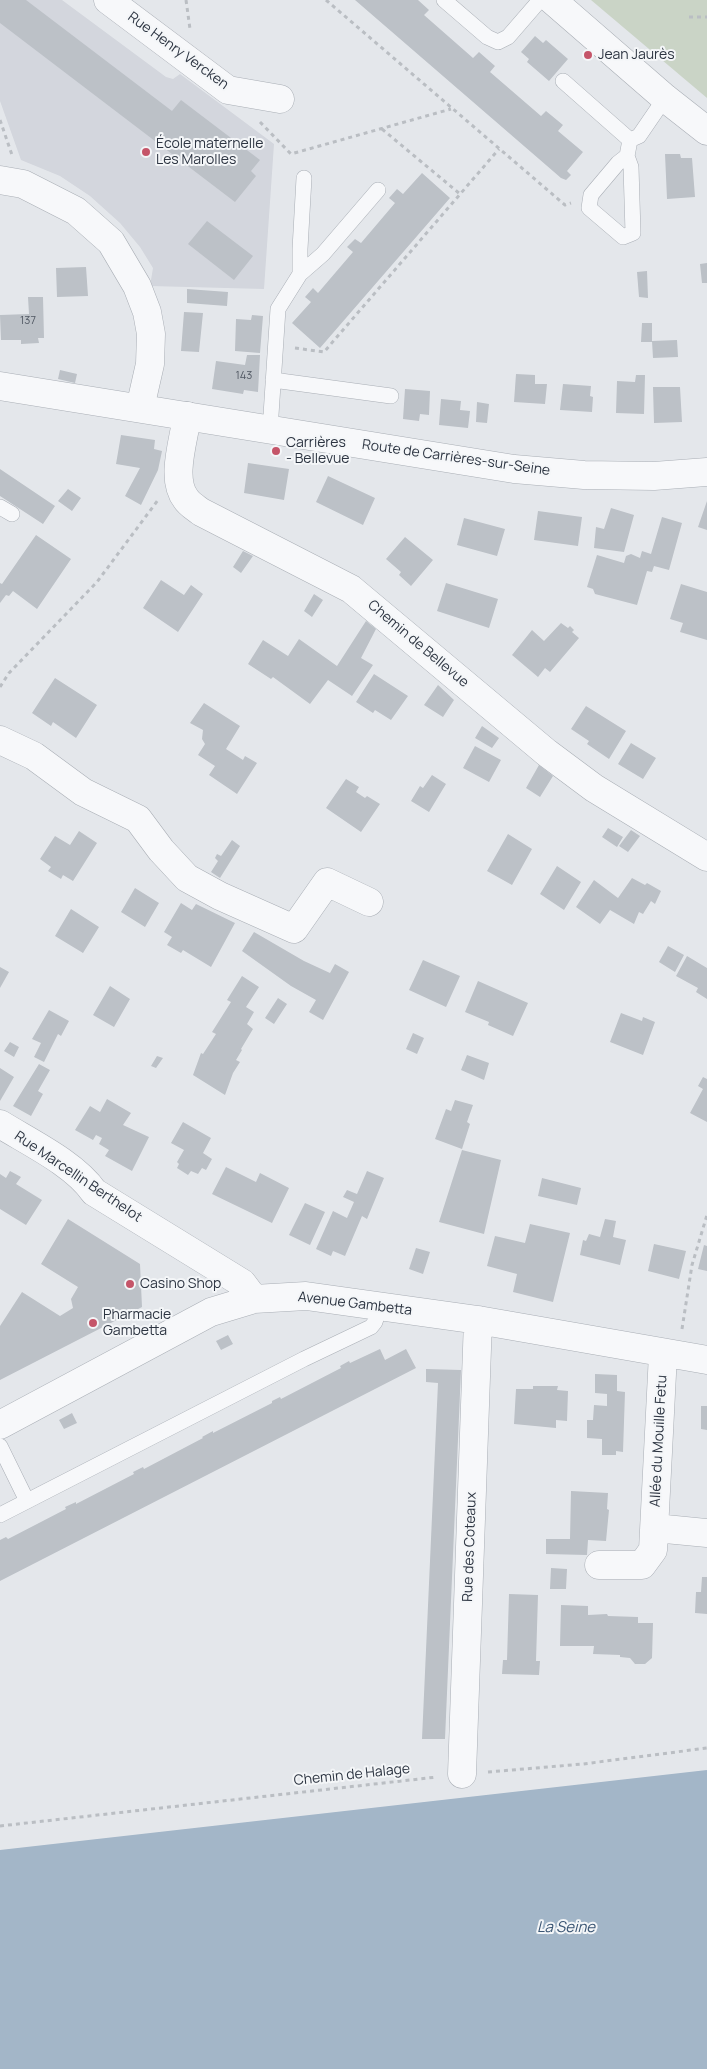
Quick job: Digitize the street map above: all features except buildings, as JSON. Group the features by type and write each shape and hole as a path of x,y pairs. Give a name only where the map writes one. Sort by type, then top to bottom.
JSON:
{"street":[{"name":"Rue Henry Vercken","path":"108,0 228,90 280,98"},
{"path":"552,0 665,98 707,130"},
{"path":"5,181 23,184 76,211 111,242 137,286 147,312 150,334 150,364 140,408"},
{"name":"Route de Carrières-sur-Seine","path":"0,386 514,469 584,475 644,476 707,472"},
{"path":"179,485 178,470 187,416"},
{"name":"Chemin de Bellevue","path":"179,485 186,499 201,512 351,589 555,759 594,788 707,858"},
{"path":"0,740 34,756 83,792 138,819 161,850 187,878 220,896 294,930 327,882 369,902"},
{"name":"Rue Marcellin Berthelot","path":"0,1124 75,1171 87,1182 94,1192 242,1283 254,1299"},
{"name":"Avenue Gambetta","path":"0,1425 211,1312 254,1299 306,1296 478,1320 707,1360"},
{"name":"Rue des Coteaux","path":"462,1774 478,1320"},
{"name":"Allée du Mouille Fetu","path":"599,1565 642,1565 654,1550 671,1355"},
{"path":"655,1528 707,1532"}],"lane":[{"path":"444,0 487,37 498,42 508,37 540,0"},
{"path":"563,81 630,140"},
{"path":"630,140 639,136 665,98"},
{"path":"627,156 618,163 590,195 589,208 623,237 633,233 631,167 627,156 630,140"},
{"path":"300,274 304,178"},
{"path":"270,430 278,309 300,274 323,254 378,190"},
{"path":"273,380 391,396"},
{"path":"0,1514 295,1363 370,1327 375,1322 380,1307"},
{"path":"0,1446 27,1501"}],"path":[{"path":"326,0 565,205 590,195"},
{"path":"689,17 707,17"},
{"path":"292,154 452,108"},
{"path":"0,120 12,155 5,181"},
{"path":"382,129 460,194"},
{"path":"275,344 324,352 499,149"},
{"path":"0,687 9,673 97,582 161,497 179,485"},
{"path":"671,1355 692,1265 707,1215"},
{"name":"Chemin de Halage","path":"0,1826 462,1774 583,1764 707,1748"}],"shaded area":[{"name":"École maternelle Les Marolles","path":"0,0 62,0 166,77 173,79 180,74 274,144 264,289 150,286 153,268 140,247 120,223 90,196 60,176 21,160 0,101"}],"green space":[{"path":"591,0 707,0 707,98"}],"water":[{"name":"La Seine","path":"707,1770 707,2069 0,2069 0,1850"}],"place":[{"name":"Jean Jaurès","path":"588,55"},
{"name":"École maternelle Les Marolles","path":"146,152"},
{"name":"Carrières - Bellevue","path":"276,451"},
{"name":"Casino Shop","path":"130,1284"},
{"name":"Pharmacie Gambetta","path":"93,1323"}]}
